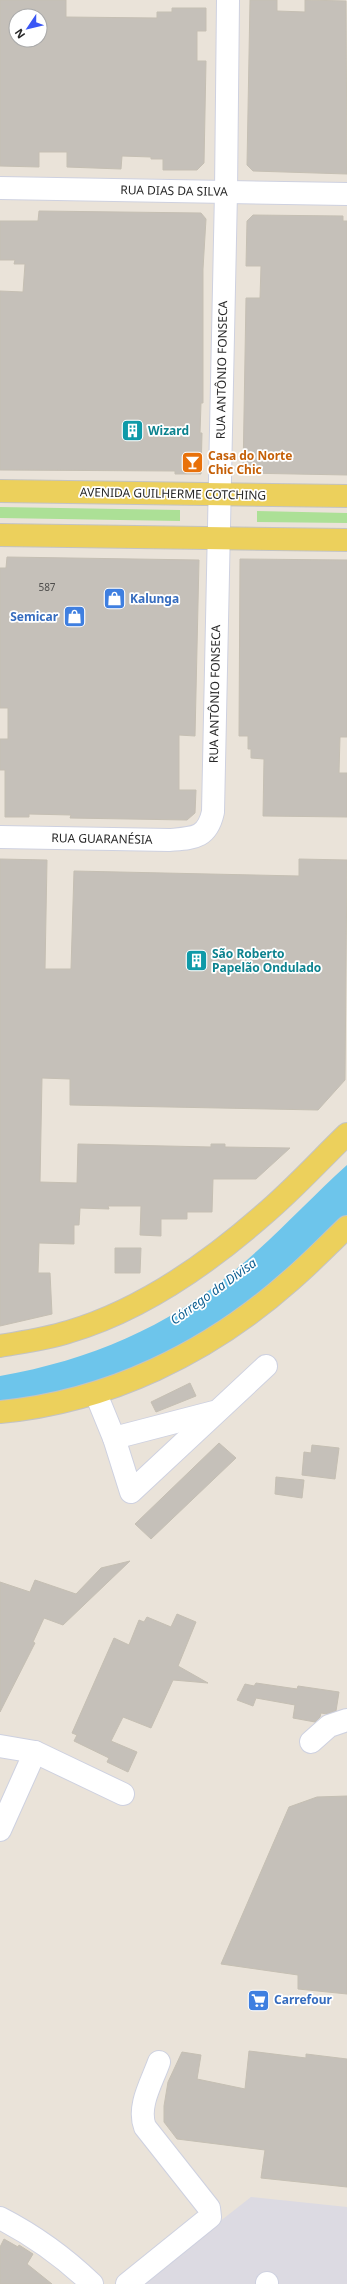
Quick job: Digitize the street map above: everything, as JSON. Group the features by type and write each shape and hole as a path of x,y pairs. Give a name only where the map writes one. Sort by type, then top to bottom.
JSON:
{"main road":[{"name":"AVENIDA GUILHERME COTCHING","path":"0,491 347,496"},
{"path":"0,535 347,540"},
{"path":"0,1346 68,1332 122,1310 181,1278 226,1246 263,1215 347,1134"},
{"path":"0,1412 31,1409 96,1394 154,1372 202,1346 248,1315 290,1282 347,1227"}],"street":[{"name":"RUA ANTÔNIO FONSECA","path":"203,834 210,824 213,812 226,192 228,0"},
{"name":"RUA DIAS DA SILVA","path":"0,188 347,194"},
{"name":"RUA GUARANÉSIA","path":"0,837 169,840 188,839 203,834"},
{"path":"96,1394 114,1438 131,1492 266,1366"},
{"path":"114,1438 216,1412"},
{"path":"311,1742 329,1726 347,1720"},
{"path":"0,1746 35,1752 123,1794"},
{"path":"0,1830 35,1752"},
{"path":"127,2284 210,2217 209,2208 145,2127 142,2120 142,2109 159,2062"},
{"path":"0,2218 40,2240 70,2262 92,2284"}],"shaded area":[{"path":"251,2197 347,2207 347,2284 135,2284 205,2233"}],"green space":[{"path":"0,507 180,510 180,521 0,518"},
{"path":"257,511 347,513 347,523 257,522"}],"water":[{"name":"Córrego da Divisa","path":"347,1165 347,1215 281,1280 216,1329 127,1377 0,1408 0,1376 72,1359 106,1347 169,1317 199,1298 228,1276 257,1251"}],"building":[{"path":"0,0 66,0 66,17 157,18 157,12 172,12 172,8 206,8 206,31 197,31 197,61 206,61 204,163 197,170 163,170 163,159 122,156 121,169 67,167 67,152 39,152 39,167 0,166"},
{"path":"250,0 277,0 277,11 305,12 305,0 346,1 347,174 253,171 247,165"},
{"path":"39,211 201,213 206,219 203,269 203,403 201,403 200,433 202,433 201,474 175,474 175,471 0,470 0,291 23,292 25,264 14,264 15,260 0,260 0,221 38,221"},
{"path":"253,215 343,216 343,221 347,221 347,475 243,473 246,298 260,298 261,266 246,266 247,221"},
{"path":"7,557 199,560 195,736 179,735 179,790 196,790 195,813 187,820 70,818 71,815 29,814 29,817 5,817 5,770 0,770 0,739 8,739 8,708 0,708 0,568 6,568"},
{"path":"240,559 347,560 347,737 340,737 339,773 347,773 347,817 263,816 264,759 251,758 251,749 248,749 248,736 239,736"},
{"name":"São Roberto Papelão Ondulado","path":"0,859 47,860 45,969 71,969 74,871 299,876 299,859 347,860 345,1080 318,1110 70,1105 70,1079 42,1078 40,1182 77,1183 78,1144 211,1147 211,1144 225,1144 225,1147 290,1148 256,1179 213,1179 212,1212 187,1212 187,1219 161,1219 161,1236 140,1235 141,1206 108,1206 109,1209 80,1208 79,1225 74,1225 74,1244 39,1243 38,1273 50,1273 52,1314 0,1326"},
{"path":"115,1248 141,1248 140,1273 115,1273"},
{"path":"190,1383 196,1396 156,1412 151,1402"},
{"path":"219,1443 236,1458 151,1539 135,1524"},
{"path":"312,1445 339,1448 335,1479 302,1475 304,1452 311,1453"},
{"path":"276,1477 304,1480 302,1498 275,1494"},
{"path":"130,1561 63,1625 44,1618 33,1642 35,1643 0,1712 0,1582 30,1592 35,1580 76,1594 101,1568"},
{"path":"177,1614 196,1622 178,1666 208,1683 173,1680 151,1728 123,1717 111,1741 137,1752 128,1772 107,1762 109,1758 74,1741 77,1735 72,1733 114,1638 129,1645 139,1620 144,1622 147,1617 171,1627"},
{"path":"256,1683 297,1689 298,1686 339,1692 336,1711 327,1714 321,1713 320,1717 315,1722 293,1718 295,1705 256,1698 253,1706 237,1700 245,1684 254,1686"},
{"path":"347,1796 347,1994 298,1989 298,1975 221,1964 289,1807 317,1797"},
{"path":"249,2051 306,2058 306,2054 347,2059 347,2187 261,2178 265,2150 177,2139 164,2122 164,2106 168,2082 182,2052 201,2055 197,2079 245,2089"},
{"path":"4,2239 18,2247 19,2245 33,2254 27,2264 52,2284 0,2284 0,2247"}],"place":[{"name":"Wizard","path":"133,431"},
{"name":"Casa do Norte Chic Chic","path":"193,463"},
{"name":"Kalunga","path":"115,599"},
{"name":"Semicar","path":"74,617"},
{"name":"São Roberto Papelão Ondulado","path":"196,961"},
{"name":"Carrefour","path":"259,2000"}]}
